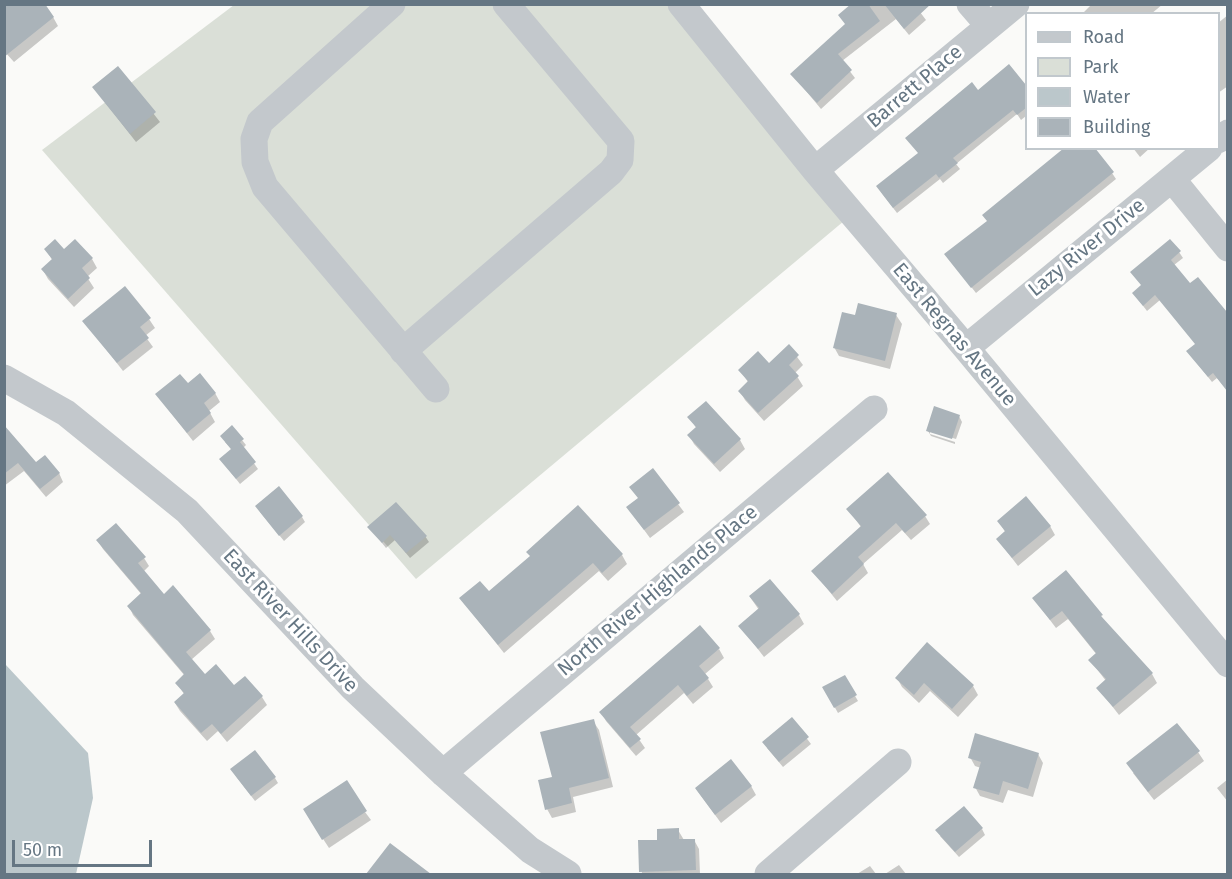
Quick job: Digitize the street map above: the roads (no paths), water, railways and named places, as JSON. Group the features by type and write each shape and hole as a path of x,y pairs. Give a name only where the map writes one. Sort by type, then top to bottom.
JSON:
{"street":[{"path":"392,4 260,122 254,139 255,162 265,187 436,389"},
{"path":"404,351 611,172 620,160 621,141 506,4"},
{"name":"East Regnas Avenue","path":"681,4 815,170 966,348 1227,664"},
{"path":"970,4 988,26"},
{"name":"Barrett Place","path":"815,170 1016,4"},
{"name":"Lazy River Drive","path":"966,348 1207,150"},
{"path":"1172,179 1227,248"},
{"name":"East River Hills Drive","path":"4,378 66,413 187,511 353,688 443,773 530,850 568,874"},
{"name":"North River Highlands Place","path":"443,773 874,409"},
{"path":"768,874 898,762"}],"water":[{"path":"5,664 88,753 93,798 76,874 5,874"}]}
